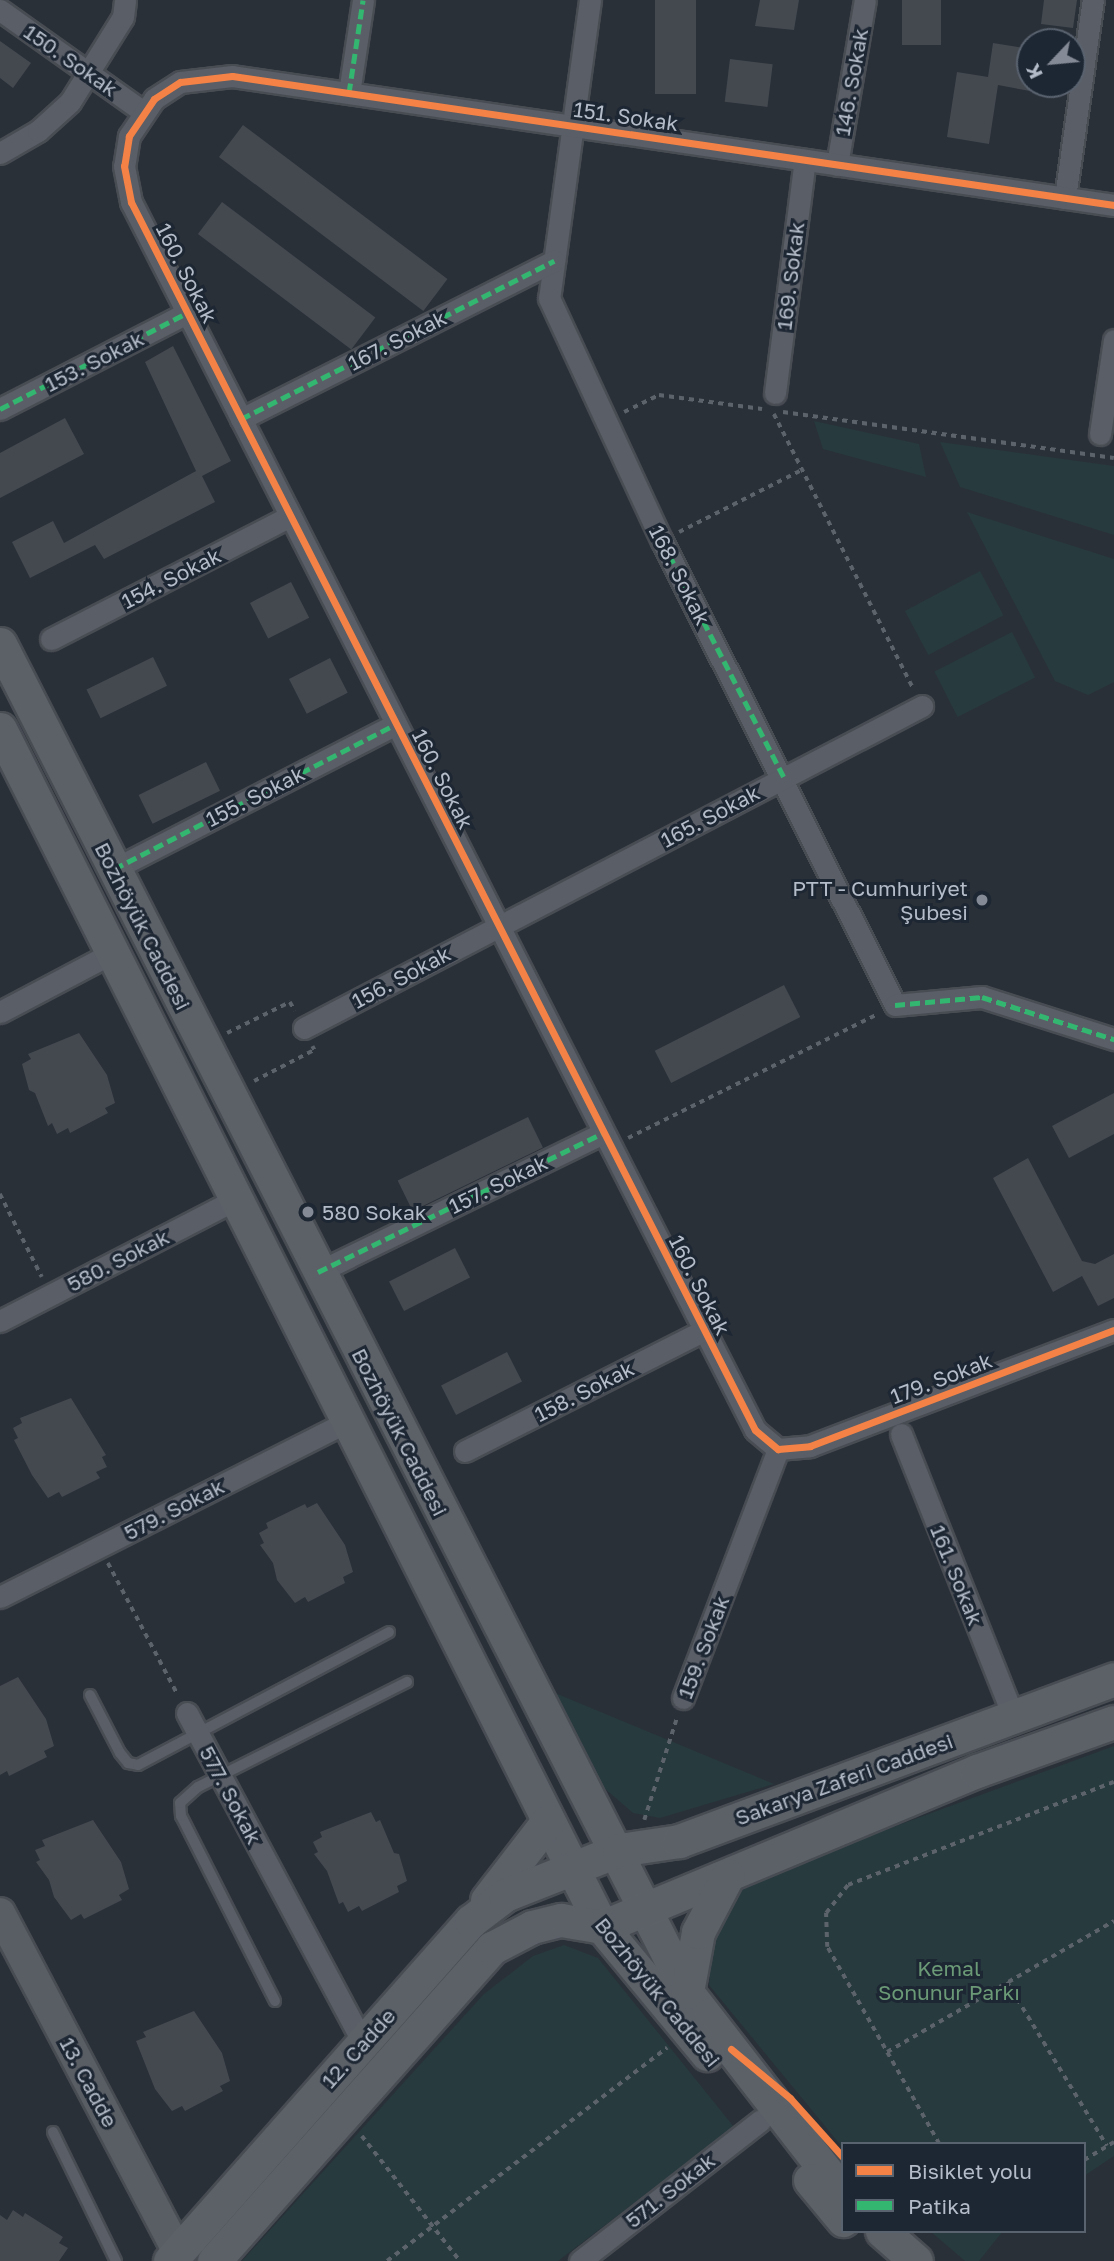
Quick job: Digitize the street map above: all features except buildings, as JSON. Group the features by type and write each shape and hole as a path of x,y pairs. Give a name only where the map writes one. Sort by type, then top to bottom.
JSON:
{"main road":[{"name":"Bozhöyük Caddesi","path":"0,644 569,1768 627,1849 647,1907 687,1992 841,2217"},
{"name":"Bozhöyük Caddesi","path":"0,729 602,1927 689,2031 841,2191"},
{"name":"Sakarya Zaferi Caddesi","path":"570,1867 627,1849 679,1841 1114,1679"},
{"name":"Sakarya Zaferi Caddesi","path":"602,1927 977,1771 1114,1722"},
{"path":"471,1921 548,1821"},
{"name":"12. Cadde","path":"174,2256 471,1921 505,1895 570,1867"},
{"path":"687,1992 698,1932 728,1875"},
{"name":"12. Cadde","path":"214,2261 492,1948 532,1927 561,1920 602,1927"},
{"path":"854,2233 884,2261"},
{"path":"884,2233 916,2261"}],"street":[{"path":"0,152 38,131 70,102 122,17 125,0"},
{"path":"349,93 363,0"},
{"name":"168. Sokak","path":"590,0 549,298 662,541 784,777 895,1005"},
{"name":"146. Sokak","path":"838,165 865,0"},
{"path":"1065,198 1093,0"},
{"name":"150. Sokak","path":"0,10 142,111"},
{"name":"151. Sokak","path":"142,111 166,89 205,77 349,93 1114,205"},
{"name":"160. Sokak","path":"142,111 126,149 126,183 187,313 751,1423 778,1449"},
{"name":"169. Sokak","path":"774,402 805,160"},
{"name":"167. Sokak","path":"241,419 554,261"},
{"name":"153. Sokak","path":"0,409 187,313"},
{"path":"1100,434 1114,340"},
{"name":"154. Sokak","path":"51,639 290,516"},
{"name":"165. Sokak","path":"498,926 922,706"},
{"name":"155. Sokak","path":"114,869 396,724"},
{"name":"156. Sokak","path":"303,1028 498,926"},
{"path":"0,1012 112,953"},
{"path":"895,1005 982,997 1114,1039"},
{"name":"157. Sokak","path":"318,1272 607,1140"},
{"name":"580. Sokak","path":"0,1321 236,1199"},
{"name":"179. Sokak","path":"778,1449 816,1444 1114,1330"},
{"name":"158. Sokak","path":"465,1451 704,1331"},
{"name":"579. Sokak","path":"0,1597 347,1422"},
{"name":"161. Sokak","path":"901,1434 1013,1716"},
{"name":"159. Sokak","path":"683,1698 778,1449"},
{"name":"577. Sokak","path":"187,1713 363,2043"},
{"name":"13. Cadde","path":"0,1913 174,2256"},
{"name":"571. Sokak","path":"580,2261 768,2114"}],"lane":[{"path":"90,1695 128,1762 138,1765 389,1632"},
{"path":"275,2001 181,1816 185,1794 407,1682"},
{"path":"53,2132 116,2261"}],"path":[{"path":"606,420 659,396 774,402 1114,458"},
{"path":"774,402 802,470 922,706"},
{"path":"662,541 802,470"},
{"path":"203,1045 290,1002 314,1050 229,1095"},
{"path":"607,1140 895,1005"},
{"path":"0,1194 51,1294"},
{"path":"99,1547 187,1713"},
{"path":"938,2142 827,1947 826,1913 848,1885 1114,1782"},
{"path":"887,2052 1114,1922"},
{"path":"1007,1982 1107,2146"},
{"path":"387,2261 689,2031"},
{"path":"345,2113 460,2261"},
{"path":"1086,2159 1114,2142"}],"green space":[{"path":"814,421 919,444 926,477 823,449"},
{"path":"940,442 1114,466 1114,535 960,487"},
{"path":"967,512 1114,559 1114,682 1088,695 1055,681"},
{"path":"980,571 1003,615 928,655 905,611"},
{"path":"1012,632 1035,677 958,717 934,671"},
{"path":"555,1693 774,1784 660,1818 633,1813 596,1781"},
{"name":"Kemal Sonunur Parkı","path":"1114,1746 1114,2156 1086,2175 1086,2142 841,2142 841,2146 709,1985 712,1949 733,1892 825,1852"},
{"path":"564,1945 598,1958 734,2127 558,2261 242,2261 484,1994 533,1956"},
{"path":"932,2233 1001,2233 979,2261 965,2261"}],"marked path":[{"path":"349,93 363,0"},
{"path":"241,419 554,261"},
{"path":"0,409 187,313"},
{"path":"662,541 784,777"},
{"path":"114,869 396,724"},
{"path":"895,1005 982,997 1114,1039"},
{"path":"318,1272 603,1133"}],"cycle path":[{"path":"1114,205 232,76 180,82 154,99 129,136 124,166 131,202 755,1430 778,1449 810,1446 1114,1330"},
{"path":"731,2049 790,2098 841,2155"}],"place":[{"name":"PTT - Cumhuriyet Şubesi","path":"982,900"},
{"name":"580 Sokak","path":"308,1212"}]}
